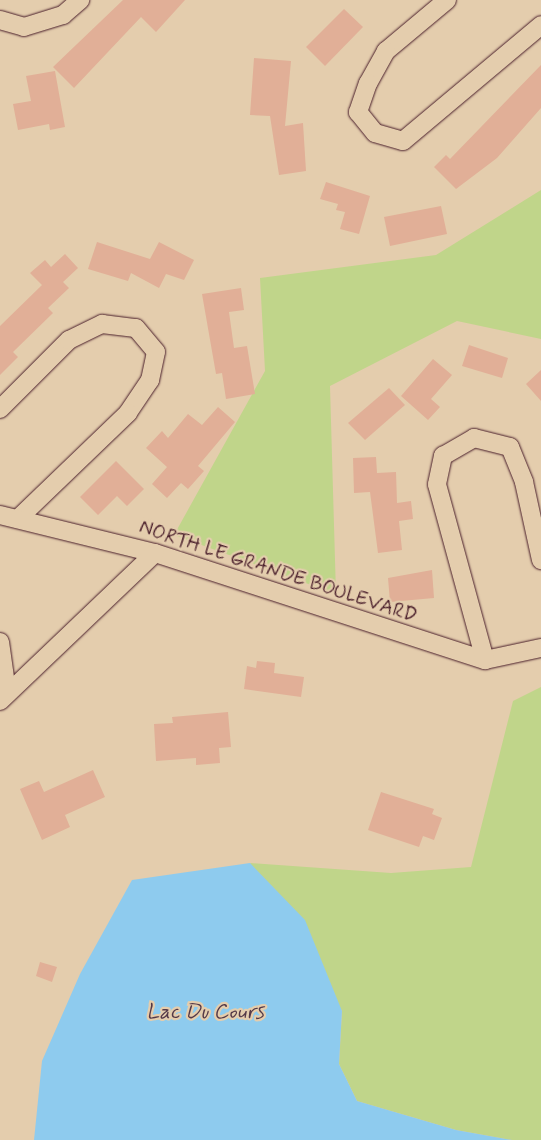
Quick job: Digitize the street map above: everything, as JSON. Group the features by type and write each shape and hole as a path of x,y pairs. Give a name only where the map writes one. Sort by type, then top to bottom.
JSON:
{"street":[{"path":"0,20 24,27 63,15 80,0"},
{"path":"447,0 386,51 368,83 358,112 375,133 403,141 541,25"},
{"path":"0,410 69,340 102,324 136,328 156,352 150,380 128,413 18,519"},
{"path":"541,560 524,482 510,446 474,438 443,456 438,484 485,660 541,648"},
{"name":"NORTH LE GRANDE BOULEVARD","path":"0,515 155,553 485,660"},
{"path":"4,696 155,553"},
{"path":"0,642 4,696"}],"green space":[{"path":"541,190 541,339 457,321 330,386 336,594 174,535 265,371 260,278 436,255"},
{"path":"541,687 541,1140 512,1140 456,1130 357,1101 339,1064 342,1011 250,863 391,873 471,867 513,701"}],"water":[{"name":"Lac Du Cours","path":"250,863 305,920 342,1011 339,1064 357,1101 456,1130 512,1140 34,1140 42,1061 80,974 132,880"}],"building":[{"path":"123,0 185,0 156,32 141,17 74,88 53,67"},
{"path":"344,9 363,27 325,66 306,47"},
{"path":"254,58 291,61 285,126 303,123 306,171 279,175 270,116 250,115"},
{"path":"541,65 541,108 497,158 456,189 434,167 446,155 450,159"},
{"path":"55,71 65,127 50,130 49,124 18,130 13,104 31,101 26,76"},
{"path":"326,182 370,196 359,234 340,229 345,212 336,210 338,204 320,199"},
{"path":"441,206 447,234 390,246 384,217"},
{"path":"97,242 150,259 159,242 194,260 184,280 166,274 159,288 131,273 128,281 88,269"},
{"path":"65,254 78,268 63,282 69,288 48,308 53,313 13,352 18,357 0,375 0,326 42,285 30,273 45,260 51,267"},
{"path":"241,288 244,310 229,312 234,348 247,346 255,394 226,399 222,373 216,374 202,294"},
{"path":"469,345 508,358 502,378 462,366"},
{"path":"433,359 452,375 431,399 440,407 428,420 401,396"},
{"path":"541,370 541,401 526,384"},
{"path":"389,388 405,405 365,440 348,423"},
{"path":"218,407 235,422 198,466 204,471 188,489 181,483 167,498 152,484 167,467 146,448 162,431 168,438 188,414 202,425"},
{"path":"376,457 377,473 396,472 397,503 411,501 413,519 399,521 402,550 378,553 370,492 354,493 353,458"},
{"path":"116,461 144,489 127,506 117,496 98,515 80,497"},
{"path":"432,570 434,598 390,602 388,578"},
{"path":"257,661 275,663 274,673 304,677 301,697 244,689 247,666 256,668"},
{"path":"228,712 231,747 219,748 220,763 196,765 196,758 156,761 154,724 173,723 172,717"},
{"path":"93,770 105,797 65,815 70,827 42,840 20,789 39,781 44,792"},
{"path":"381,792 434,809 432,814 442,818 434,840 423,836 419,847 368,830"},
{"path":"40,962 57,967 52,982 36,976"}]}
